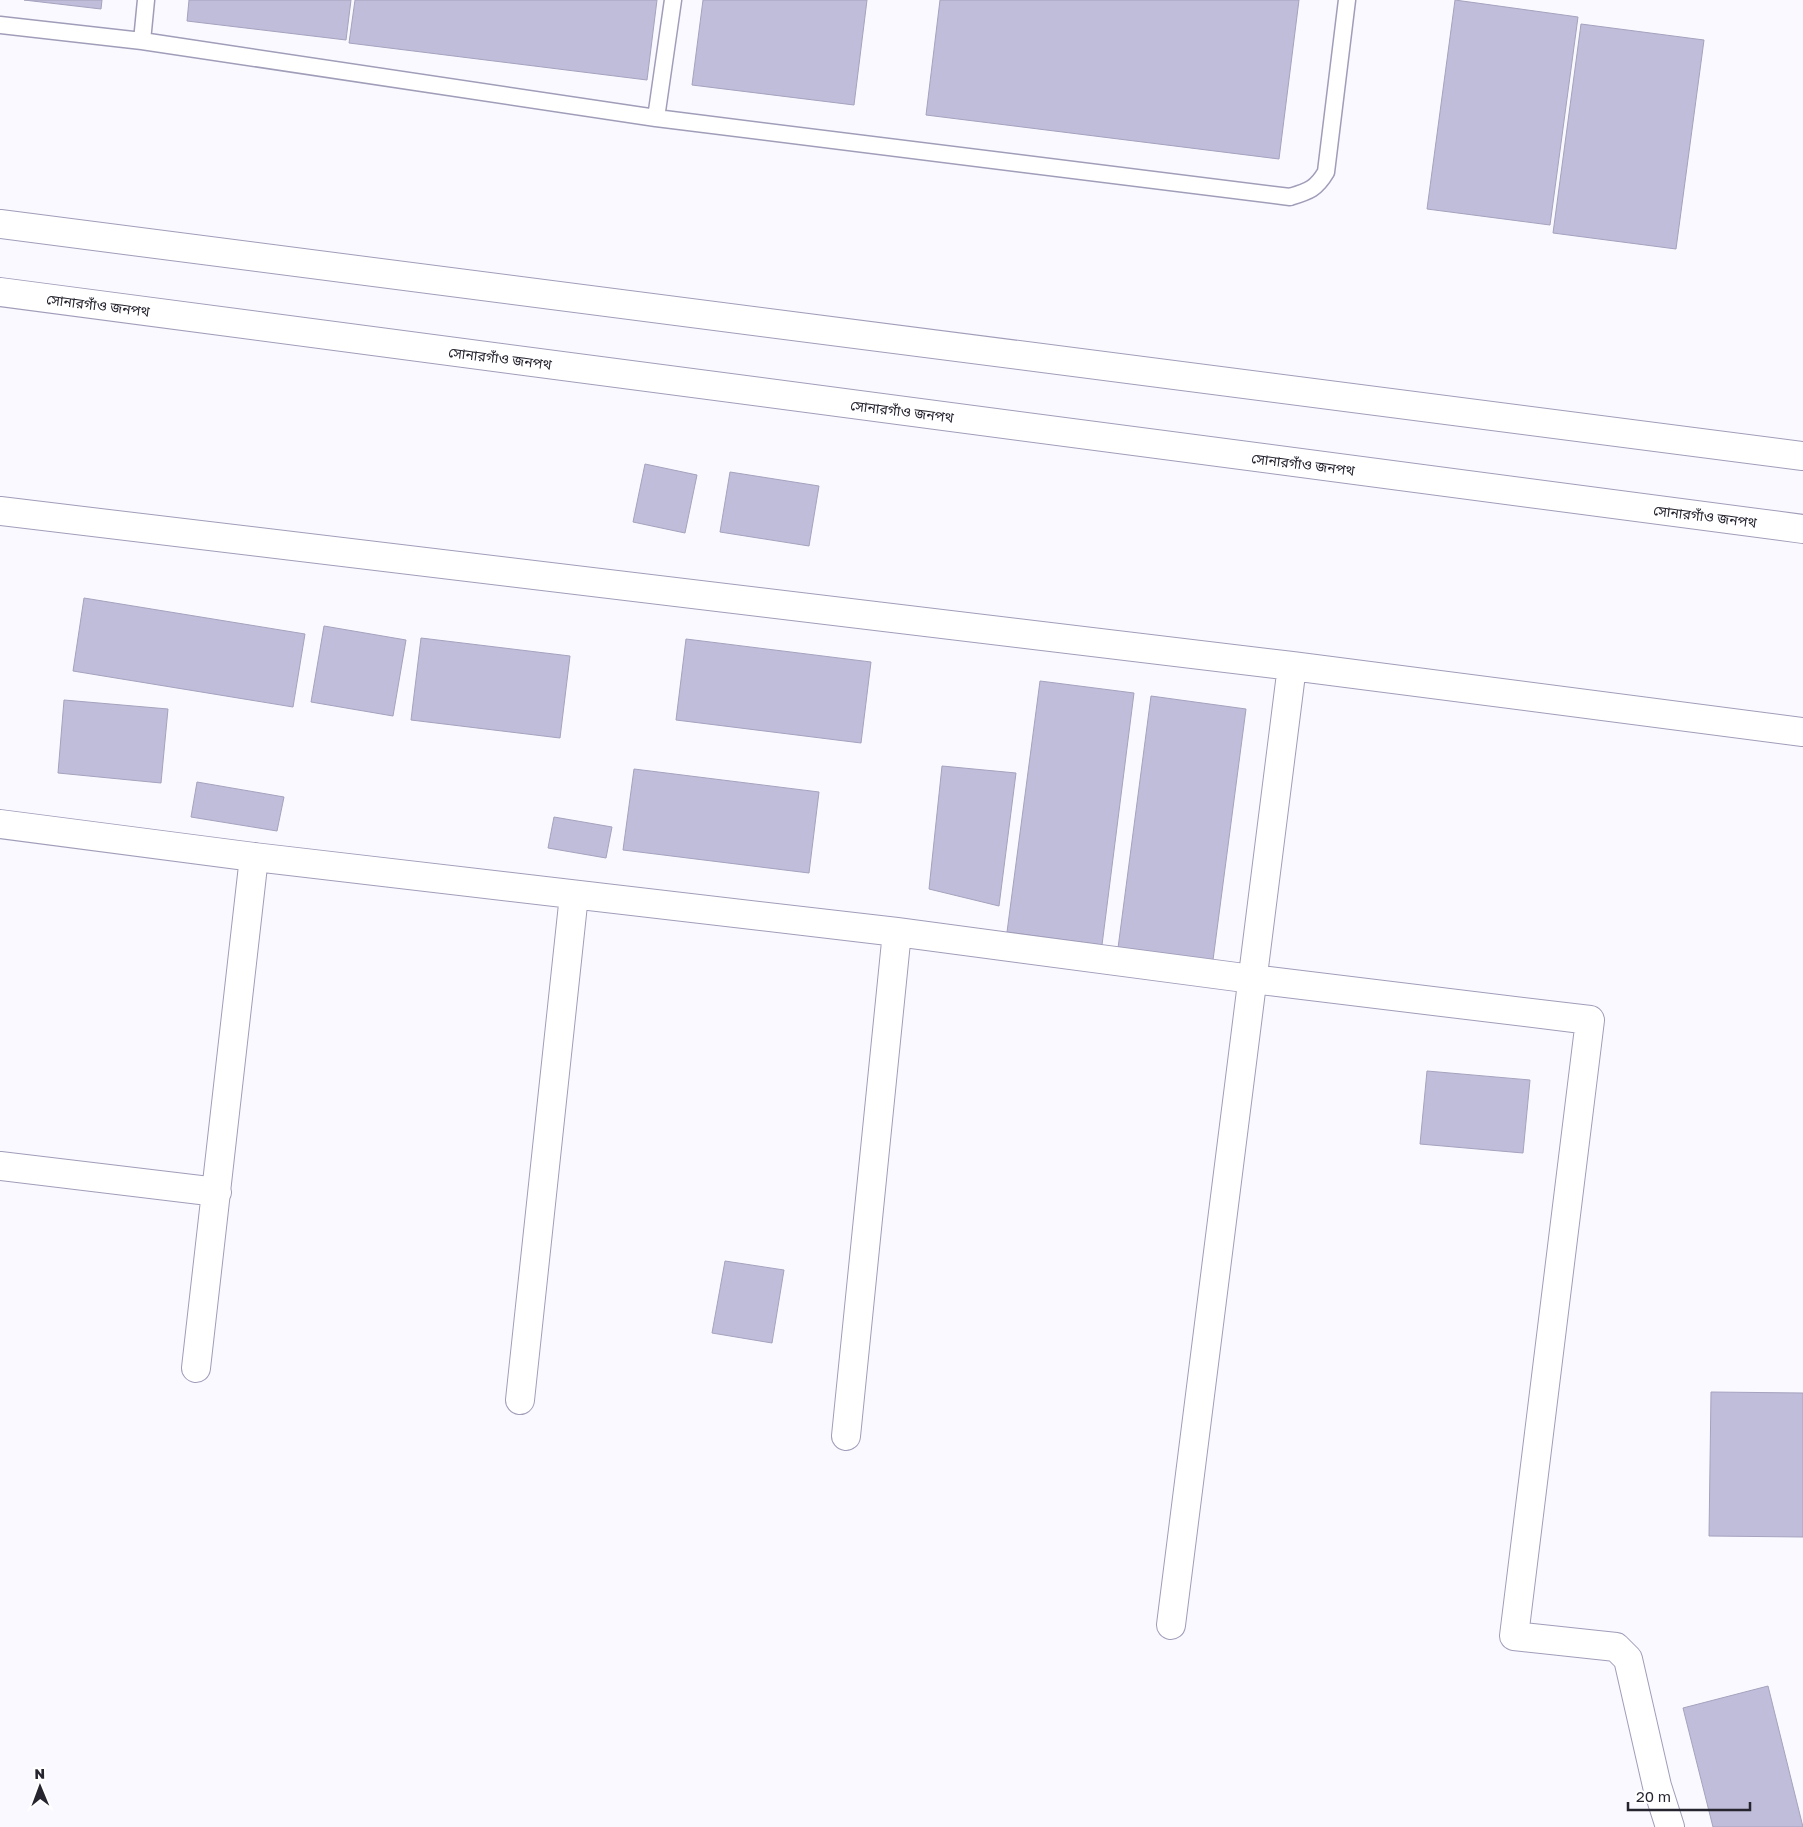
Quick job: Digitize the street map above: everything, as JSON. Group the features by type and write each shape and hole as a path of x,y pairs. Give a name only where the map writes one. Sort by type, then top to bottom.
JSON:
{"street":[{"path":"0,224 1803,456"},
{"name":"সোনারগাঁও জনপথ","path":"0,292 1803,529"},
{"path":"0,511 1292,666 1803,732"},
{"path":"1171,1625 1292,666"},
{"path":"0,824 254,857 897,932 1252,979 1590,1020 1514,1636 1616,1647 1628,1659 1657,1786 1670,1827"},
{"path":"196,1368 254,857"},
{"path":"520,1400 574,895"},
{"path":"846,1436 897,932"},
{"path":"0,1166 217,1192"}],"lane":[{"path":"142,41 146,0"},
{"path":"656,118 673,0"},
{"path":"0,25 142,41 656,118 1290,197 1309,191 1320,183 1326,172 1347,0"}],"building":[{"path":"24,0 102,0 101,9"},
{"path":"189,0 351,0 346,40 187,21"},
{"path":"355,0 657,0 647,80 349,43"},
{"path":"703,0 867,0 854,105 692,85"},
{"path":"940,0 1299,0 1279,159 926,115"},
{"path":"1455,0 1578,17 1550,225 1427,209"},
{"path":"1581,24 1704,40 1676,249 1553,233"},
{"path":"645,464 697,475 685,533 633,522"},
{"path":"730,472 819,486 809,546 720,532"},
{"path":"84,598 305,634 293,707 73,671"},
{"path":"324,626 406,640 393,716 311,702"},
{"path":"421,638 570,656 560,738 411,720"},
{"path":"686,639 871,662 861,743 676,720"},
{"path":"1040,681 1134,693 1102,945 1007,932"},
{"path":"1151,696 1246,709 1213,960 1118,948"},
{"path":"64,700 168,709 161,783 58,773"},
{"path":"942,766 1016,773 999,906 929,889"},
{"path":"634,769 819,792 809,873 623,850"},
{"path":"197,782 284,797 277,831 191,817"},
{"path":"554,817 612,827 606,858 548,848"},
{"path":"1427,1071 1530,1080 1523,1153 1420,1144"},
{"path":"725,1261 784,1270 772,1343 712,1333"},
{"path":"1711,1392 1803,1393 1803,1537 1709,1536"},
{"path":"1768,1686 1803,1827 1713,1827 1683,1708"}]}
